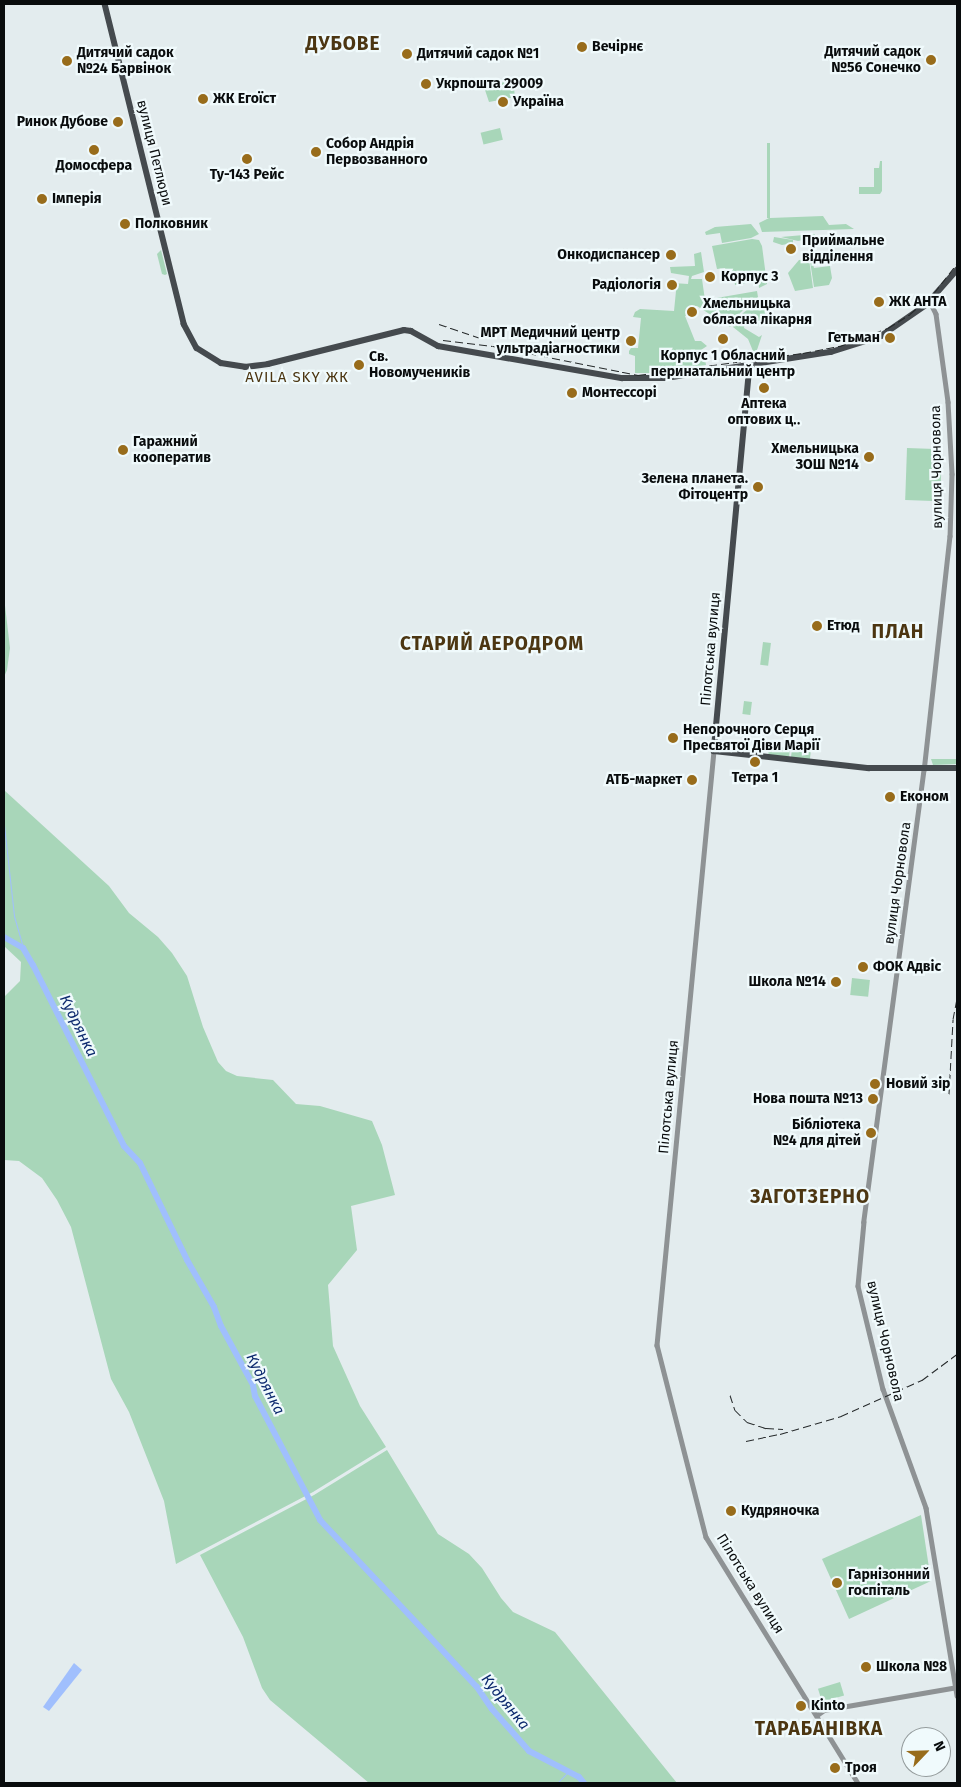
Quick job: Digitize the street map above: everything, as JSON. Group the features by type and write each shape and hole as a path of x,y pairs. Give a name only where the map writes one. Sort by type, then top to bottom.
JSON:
{"main road":[{"name":"вулиця Петлюри","path":"105,4 179,307 188,334 197,348 212,359 237,366 254,366 311,355 404,330 411,331 438,346 637,380 666,378 851,347 881,336 903,323 930,302 957,270"},
{"name":"Пілотська вулиця","path":"714,751 750,365"},
{"path":"714,751 869,768 924,770 957,768"}],"street":[{"name":"вулиця Чорновола","path":"930,302 936,314 945,378 952,474 950,536 924,770 864,1222 858,1286 883,1389 925,1502 957,1695"},
{"name":"Пілотська вулиця","path":"714,751 657,1345 706,1537 858,1783"},
{"path":"816,1715 824,1710 957,1687"}],"green space":[{"path":"513,80 515,97 489,102 484,87"},
{"path":"500,128 503,140 483,144 481,133"},
{"path":"767,143 770,143 770,218 823,216 829,225 846,224 854,229 762,232 759,223 769,218 767,218"},
{"path":"880,161 882,161 882,191 880,194 859,194 859,187 874,187 874,168 879,168"},
{"path":"751,224 759,234 751,238 722,243 720,233 706,235 705,232 715,227"},
{"path":"815,234 815,238 798,241 781,237"},
{"path":"774,237 793,240 793,243 782,245 773,242"},
{"path":"752,239 759,240 762,246 767,284 759,288 758,278 757,281 735,285 734,277 728,278 725,268 717,269 712,246"},
{"path":"161,250 167,274 165,275 162,274 157,254"},
{"path":"701,252 704,272 692,276 691,279 702,279 705,300 757,291 758,297 740,313 730,327 697,306 693,306 692,313 685,316 695,341 701,341 707,346 698,352 705,359 706,365 660,373 635,373 635,356 629,354 629,351 631,348 638,348 641,318 633,317 635,312 640,309 674,311 676,291 672,290 673,283 688,284 689,276 671,273 670,267 695,266 694,254"},
{"path":"809,259 813,288 795,291 788,273 799,260"},
{"path":"810,261 812,261 814,268 830,266 832,278 829,285 814,287"},
{"path":"765,300 765,322 762,325 745,322 744,328 759,337 762,335 755,356 748,339 733,327 742,314 755,303"},
{"path":"907,448 942,449 940,501 905,500"},
{"path":"4,597 10,648 7,670 4,677"},
{"path":"763,642 771,643 768,666 760,665"},
{"path":"744,701 752,702 750,715 742,714"},
{"path":"769,746 790,748 789,757 768,755"},
{"path":"792,748 811,750 810,760 791,758"},
{"path":"931,759 957,759 957,764 933,765"},
{"path":"4,790 109,886 129,913 158,937 172,953 187,976 203,1027 218,1062 226,1071 237,1076 273,1080 296,1104 320,1106 372,1121 382,1145 395,1195 351,1206 357,1250 328,1285 333,1346 360,1406 386,1447 313,1492 176,1564 164,1501 129,1412 111,1379 71,1227 57,1200 42,1178 19,1161 4,1160 4,997 20,981 21,962 4,946"},
{"path":"852,978 870,980 868,997 850,995"},
{"path":"387,1450 438,1534 469,1554 482,1568 501,1598 513,1612 555,1632 677,1783 369,1783 270,1700 262,1688 243,1637 200,1555 314,1495"},
{"path":"921,1515 931,1581 849,1619 822,1559"},
{"path":"840,1682 844,1695 822,1702 818,1689"}],"water":[{"path":"74,1663 82,1670 49,1711 43,1707"}],"waterway":[{"path":"4,825 14,916 23,948"},
{"name":"Кудрянка","path":"4,937 23,948 33,965 124,1146 140,1163 187,1260 214,1307 221,1326 253,1385 255,1396 320,1520 477,1687 492,1709 529,1751 579,1777 584,1783"},
{"path":"557,1783 568,1772"}],"railway":[{"path":"443,340 493,346 638,375 803,353 840,346 888,328 910,314 934,293 957,264"},
{"path":"439,324 483,339"},
{"path":"949,1094 953,1019 957,999"},
{"path":"746,1441 780,1434 841,1416 922,1380 957,1354"},
{"path":"730,1395 735,1410 747,1422 766,1428 783,1429"}],"place":[{"name":"Вечірнє","path":"582,47"},
{"name":"Дитячий садок №1","path":"407,54"},
{"name":"Дитячий садок №56 Сонечко","path":"931,60"},
{"name":"Дитячий садок №24 Барвінок","path":"67,61"},
{"name":"Укрпошта 29009","path":"426,84"},
{"name":"ЖК Егоїст","path":"203,99"},
{"name":"Україна","path":"503,102"},
{"name":"Ринок Дубове","path":"118,122"},
{"name":"Домосфера","path":"94,150"},
{"name":"Собор Андрія Первозванного","path":"316,152"},
{"name":"Ту-143 Рейс","path":"247,159"},
{"name":"Імперія","path":"42,199"},
{"name":"Полковник","path":"125,224"},
{"name":"Приймальне відділення","path":"791,249"},
{"name":"Онкодиспансер","path":"671,255"},
{"name":"Корпус 3","path":"710,277"},
{"name":"Радіологія","path":"672,285"},
{"name":"ЖК АНТА","path":"879,302"},
{"name":"Хмельницька обласна лікарня","path":"692,312"},
{"name":"Гетьман","path":"890,338"},
{"name":"Корпус 1 Обласний перинатальний центр","path":"723,339"},
{"name":"МРТ Медичний центр ультрадіагностики","path":"631,341"},
{"name":"Св. Новомучеників","path":"359,365"},
{"name":"Аптека оптових ц‥","path":"764,388"},
{"name":"Монтессорі","path":"572,393"},
{"name":"Гаражний кооператив","path":"123,450"},
{"name":"Хмельницька ЗОШ №14","path":"869,457"},
{"name":"Зелена планета. Фітоцентр","path":"758,487"},
{"name":"Етюд","path":"817,626"},
{"name":"Непорочного Серця Пресвятої Діви Марії","path":"673,738"},
{"name":"Тетра 1","path":"755,762"},
{"name":"АТБ-маркет","path":"692,780"},
{"name":"Економ","path":"890,797"},
{"name":"ФОК Адвіс","path":"863,967"},
{"name":"Школа №14","path":"836,982"},
{"name":"Новий зір","path":"875,1084"},
{"name":"Нова пошта №13","path":"873,1099"},
{"name":"Бібліотека №4 для дітей","path":"871,1133"},
{"name":"Кудряночка","path":"731,1511"},
{"name":"Гарнізонний госпіталь","path":"837,1583"},
{"name":"Школа №8","path":"866,1667"},
{"name":"Kinto","path":"801,1706"},
{"name":"Троя","path":"835,1768"}],"district":[{"name":"ДУБОВЕ","path":"343,44"},
{"name":"AVILA SKY ЖК","path":"297,378"},
{"name":"ПЛАН","path":"898,632"},
{"name":"СТАРИЙ АЕРОДРОМ","path":"492,644"},
{"name":"ЗАГОТЗЕРНО","path":"810,1197"},
{"name":"ТАРАБАНІВКА","path":"819,1729"}]}
